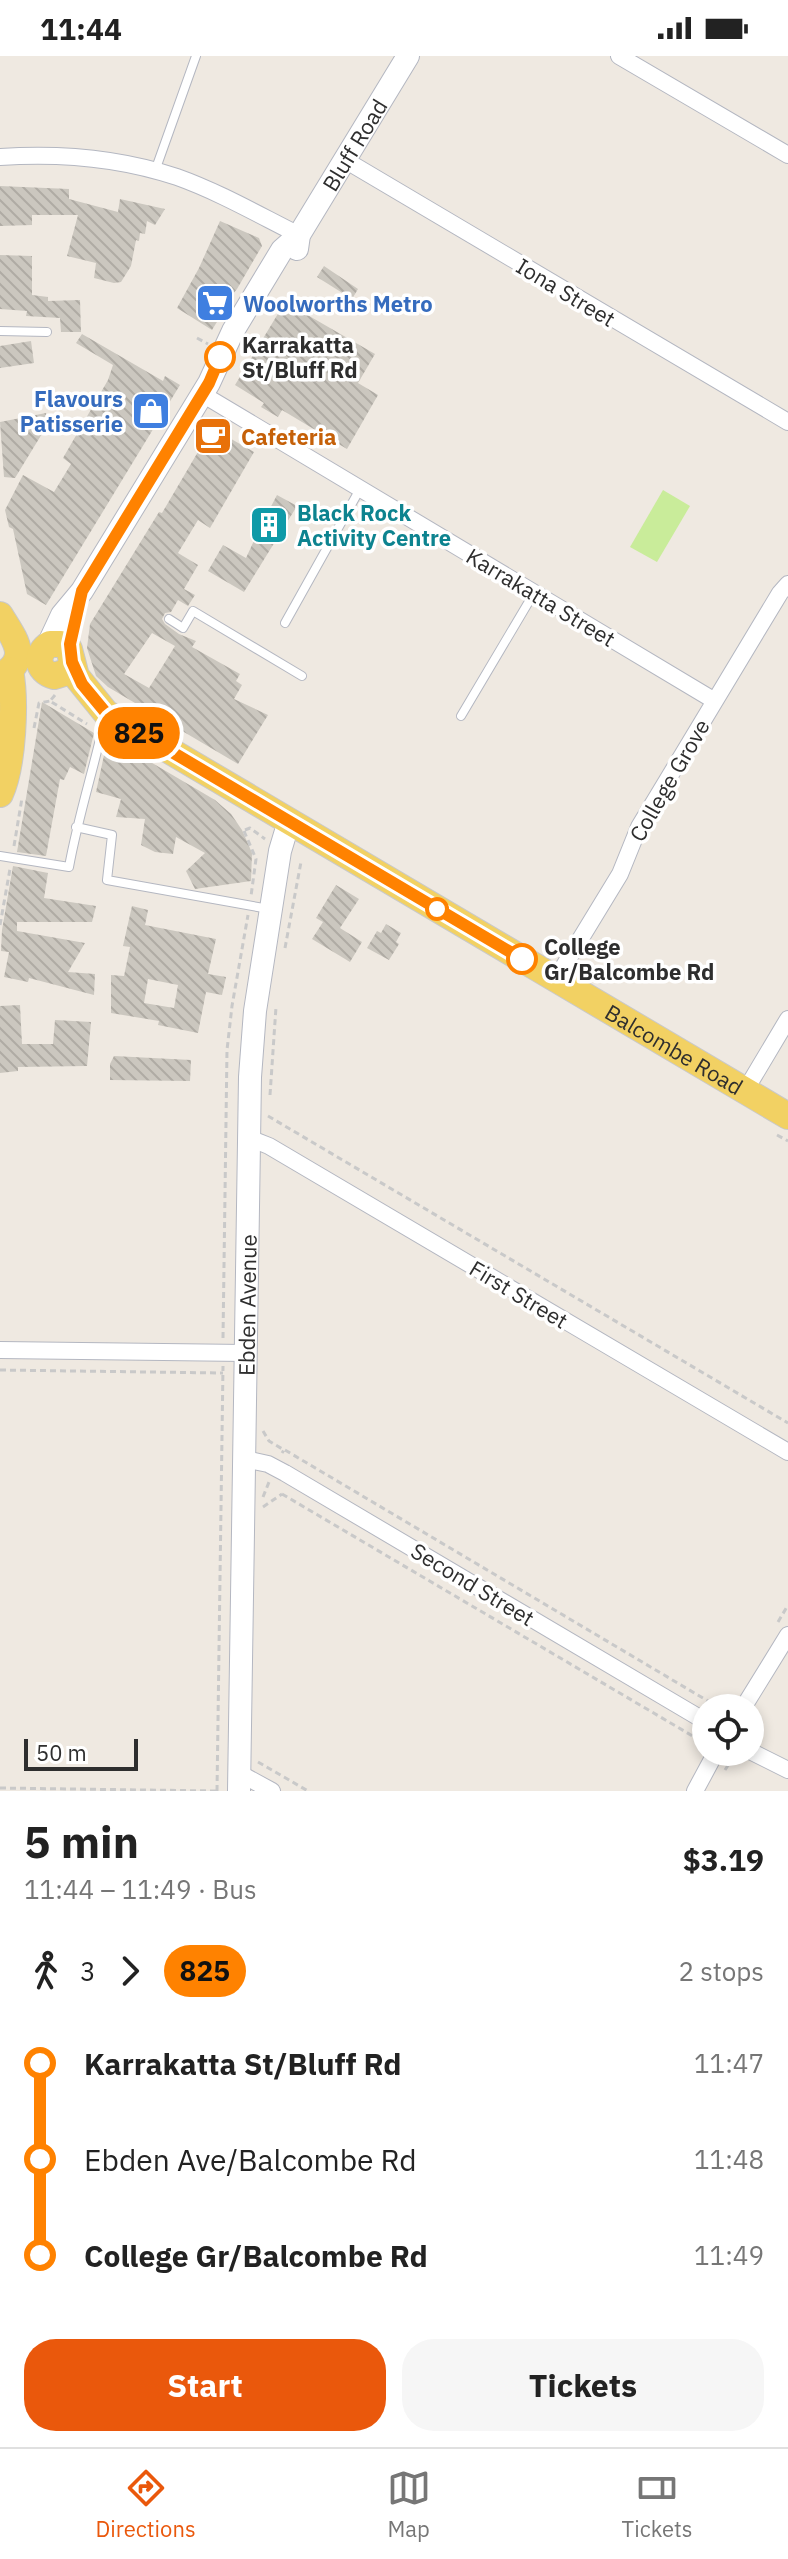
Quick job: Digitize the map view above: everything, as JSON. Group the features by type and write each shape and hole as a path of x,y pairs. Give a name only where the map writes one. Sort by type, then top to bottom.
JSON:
{"main road":[{"path":"5,624 32,630 41,637 56,659 38,680 27,680 7,672"},
{"path":"5,624 17,642 18,651 7,672 13,690 9,772 12,791"},
{"name":"Balcombe Road","path":"56,659 106,713 745,1091 781,1125"}],"street":[{"name":"Bluff Road","path":"56,659 73,626 82,591 206,388 233,356 279,282 294,256 299,235 408,56"},
{"path":"619,56 788,155"},
{"path":"0,157 35,154 77,157 155,171 198,186 299,235"},
{"name":"Iona Street","path":"345,160 788,422"},
{"name":"Karrakatta Street","path":"206,388 360,489 715,701"},
{"name":"College Grove","path":"556,979 620,874 639,827 788,584"},
{"name":"Ebden Avenue","path":"252,1784 245,1353 259,1142 252,1038 270,909 280,851 289,821"},
{"path":"745,1091 788,1019"},
{"name":"First Street","path":"259,1142 788,1452"},
{"path":"0,1350 245,1353"},
{"name":"Second Street","path":"245,1459 260,1461 280,1471 692,1718"},
{"path":"756,1694 788,1635"},
{"path":"764,1756 788,1770"},
{"path":"695,1791 710,1766"}],"lane":[{"path":"155,171 196,56"},
{"path":"0,331 47,332"},
{"path":"285,623 360,489"},
{"path":"461,716 534,593"},
{"path":"169,619 183,628 193,611 302,676"},
{"path":"0,856 69,867 76,827 89,788 106,713"},
{"path":"76,827 112,835 107,880 270,909"}],"path":[{"path":"197,338 208,344"},
{"path":"34,731 39,703 50,701"},
{"path":"0,925 12,857 12,791"},
{"path":"242,830 250,828 280,851 301,862"},
{"path":"301,862 310,858"},
{"path":"284,954 301,862"},
{"path":"269,1101 276,997"},
{"path":"259,1142 268,1116 788,1423"},
{"path":"781,1125 788,1141"},
{"path":"0,1370 223,1373"},
{"path":"263,1432 269,1441 695,1694"},
{"path":"282,1494 280,1471 284,1450"},
{"path":"280,1471 263,1496 263,1510 282,1494"},
{"path":"282,1494 692,1719"},
{"path":"252,1784 258,1762 308,1791"},
{"path":"0,1788 217,1791"}],"green space":[{"path":"663,490 690,506 657,562 630,547"}],"building":[{"path":"0,186 69,189 69,199 118,212 120,199 165,209 155,225 147,221 145,234 140,233 139,241 136,240 131,266 121,282 114,283 94,278 96,263 67,256 78,215 32,215 32,225 0,226"},
{"path":"220,221 259,238 262,246 237,289 220,310 223,312 212,330 177,308"},
{"path":"0,255 32,256 32,295 48,297 48,301 80,300 81,332 61,332 60,318 26,316 27,311 0,309"},
{"path":"324,266 358,289 352,299 317,277"},
{"path":"285,302 375,354 358,383 378,395 347,449 282,410 278,417 261,407 264,403 235,385"},
{"path":"82,334 163,381 165,376 180,385 46,605 27,594 13,529 9,527 5,510 23,475 54,492 71,464 63,458 108,380 113,365 76,343"},
{"path":"31,341 34,363 0,368 0,346"},
{"path":"46,413 48,424 15,478 4,477 0,422"},
{"path":"212,428 254,452 210,528 198,520 178,553 198,565 184,589 195,595 188,606 178,600 162,619 179,634 196,641 192,647 240,674 236,681 242,685 234,699 268,715 238,764 108,687 96,676 87,648 90,624 159,512 162,513","holes":["152,633 175,646 149,688 124,674"]},
{"path":"277,495 297,506 244,592 208,571 223,545 246,558 257,534 250,530 257,516 264,520"},
{"path":"42,702 94,733 84,774 70,767 64,780 60,779 46,856 17,852"},
{"path":"108,737 215,800 231,814 252,853 251,881 195,889 186,871 205,853 176,837 173,854 155,852 141,845 145,819 116,817 121,799 96,792"},
{"path":"13,866 48,873 44,898 96,906 92,922 17,922 17,931 85,943 68,972 95,974 94,995 29,978 28,982 4,977 9,952 1,951 2,930"},
{"path":"336,885 359,899 340,928 362,942 350,962 312,939 323,922 316,918"},
{"path":"132,906 148,910 145,925 216,939 208,974 226,977 222,995 206,992 198,1033 158,1025 159,1021 111,1013 111,975 124,976 130,947 123,946","holes":["148,979 178,985 174,1008 144,1003"]},
{"path":"386,924 401,933 396,942 399,944 389,960 367,948 377,931 381,933"},
{"path":"20,1005 22,1044 53,1044 55,1020 91,1022 87,1066 18,1067 18,1071 0,1073 0,1006"},
{"path":"114,1056 191,1060 190,1081 110,1080 110,1064"}],"bus line":[{"name":"825","path":"220,357 209,383 82,591 70,646 76,676 106,713 522,959"}],"place":[{"name":"Woolworths Metro","path":"215,303"},
{"name":"Karrakatta St/Bluff Rd","path":"220,357"},
{"name":"Flavours Patisserie","path":"151,411"},
{"name":"Cafeteria","path":"213,436"},
{"name":"Black Rock Activity Centre","path":"269,525"},
{"name":"College Gr/Balcombe Rd","path":"522,959"}]}
